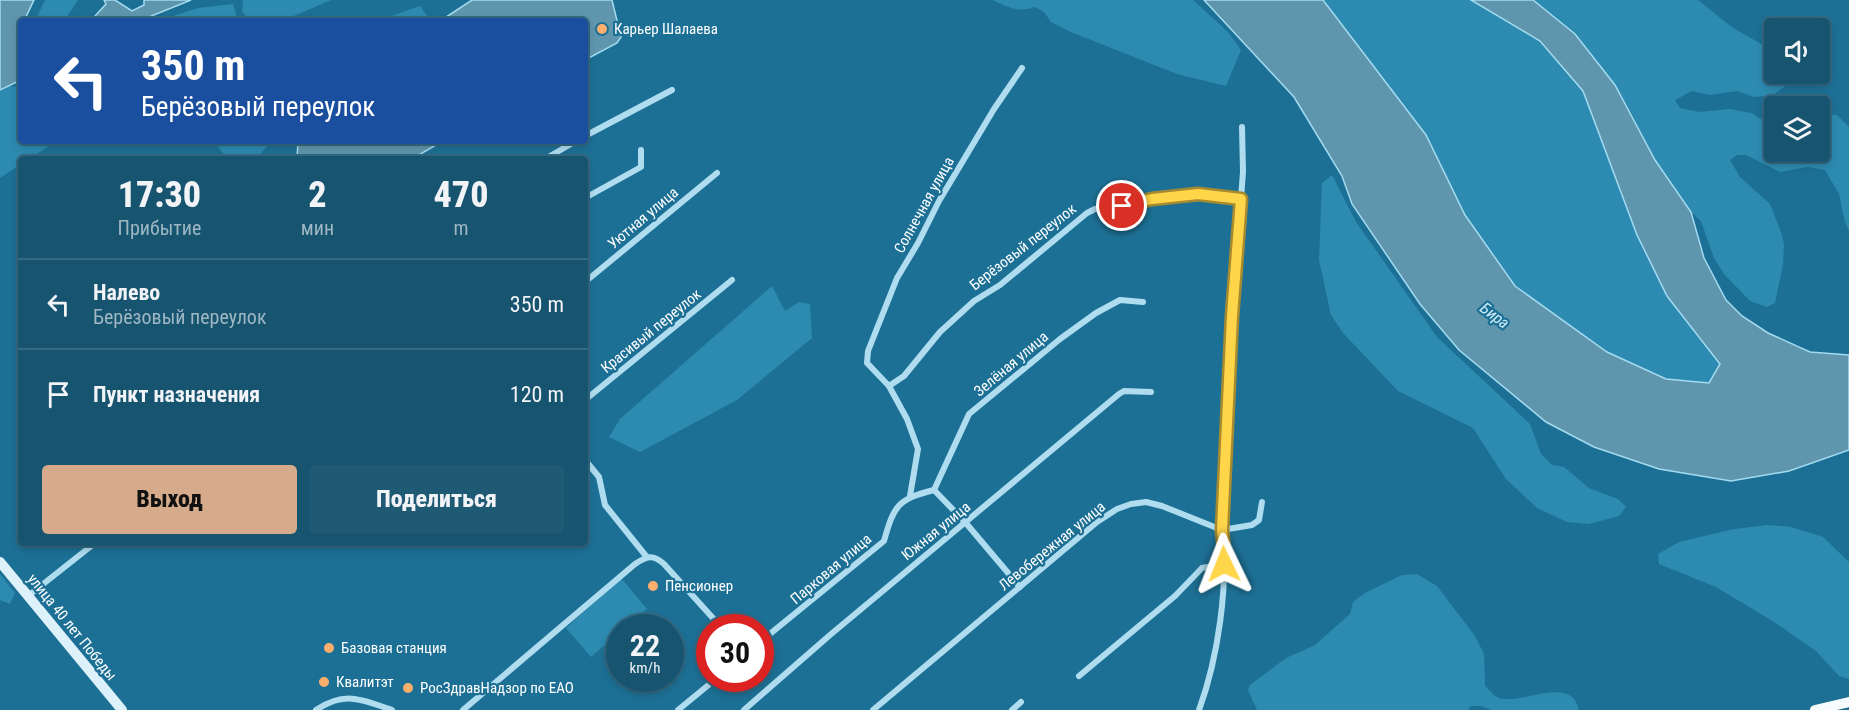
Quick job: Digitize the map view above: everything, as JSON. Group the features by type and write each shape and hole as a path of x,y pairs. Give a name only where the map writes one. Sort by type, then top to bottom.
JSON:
{"main road":[{"name":"улица 40 лет Победы","path":"0,562 122,710"},
{"path":"1815,710 1849,702"}],"street":[{"name":"Солнечная улица","path":"890,386 867,363 868,351 897,278 988,120 1022,68"},
{"path":"588,134 672,90"},
{"path":"1199,710 1218,636 1224,564 1222,530 1232,316 1243,172 1242,127"},
{"path":"550,156 571,144"},
{"path":"588,196 640,167 641,150"},
{"name":"Уютная улица","path":"588,280 717,173"},
{"name":"Берёзовый переулок","path":"890,386 904,376 939,332 1087,213 1095,209 1152,199 1198,194 1241,199"},
{"name":"Красивый переулок","path":"588,398 732,280"},
{"name":"Зелёная улица","path":"934,490 969,414 1060,339 1096,313 1120,300 1143,302"},
{"path":"890,386 907,419 918,449 910,496 934,490 966,522 1020,588"},
{"name":"Южная улица","path":"744,710 830,635 1119,394 1124,391 1151,392"},
{"path":"588,464 599,477 605,506 646,556 657,558 664,564 709,614"},
{"name":"Парковая улица","path":"774,631 884,541 890,517 910,496"},
{"name":"Левобережная улица","path":"873,710 1097,522 1117,509 1146,502 1222,530"},
{"path":"1222,530 1252,525 1259,520 1262,502"},
{"path":"28,596 91,546"},
{"path":"463,710 646,556"},
{"path":"1079,676 1175,596 1203,568 1224,564"},
{"path":"678,710 700,692"},
{"path":"316,710 328,702 347,697 392,710"},
{"path":"1012,710 1021,702"}],"shaded area":[{"path":"45,0 78,0 66,18 36,18"},
{"path":"243,0 331,0 289,18 247,18 242,11"},
{"path":"992,0 1193,0 1228,32 1241,50 1226,86 1177,74 1071,32 1051,22 1044,12 1035,7 1018,9"},
{"path":"1323,0 1471,0 1540,41 1583,91 1637,235 1667,296 1720,364 1709,383 1666,379 1607,352 1515,286 1465,215 1426,135"},
{"path":"1533,0 1698,0 1733,28 1764,45 1764,84 1788,84 1773,95 1754,97 1737,91 1710,95 1692,91 1675,100 1680,108 1699,112 1730,109 1751,113 1764,121 1764,162 1830,162 1830,114 1837,115 1849,127 1849,231 1839,194 1825,170 1807,167 1780,172 1746,155 1737,155 1730,160 1740,177 1770,204 1784,245 1783,264 1775,303 1767,307 1750,301 1724,274 1714,258 1701,221 1691,212 1655,160 1626,103"},
{"path":"233,4 237,18 166,18 198,8"},
{"path":"420,6 427,16 425,18 386,18"},
{"path":"8,86 18,87 18,144 52,144 34,156 18,156 18,166 0,178 0,90"},
{"path":"216,144 269,144 259,156 225,156"},
{"path":"1332,175 1356,222 1437,337 1530,424 1541,454 1552,465 1564,467 1589,488 1618,499 1626,507 1619,516 1589,524 1567,522 1537,508 1506,479 1473,428 1398,391 1343,333 1331,315 1319,260 1322,183"},
{"path":"772,286 785,311 799,302 810,304 812,338 737,400 640,452 609,437 620,419"},
{"path":"1768,525 1791,527 1823,537 1849,562 1849,679 1839,676 1816,651 1771,620 1716,587 1659,564 1658,554 1679,542 1734,529"},
{"path":"0,574 15,593 10,604 0,600"},
{"path":"1417,574 1437,586 1475,636 1484,654 1485,686 1493,694 1499,698 1509,699 1556,692 1574,699 1579,710 1492,710 1481,706 1471,706 1468,710 1257,710 1248,690 1250,685 1286,658 1315,645 1350,614 1353,602 1365,593 1402,575"},
{"path":"621,578 647,609 641,614 606,614 606,644 591,657 566,628"}],"water":[{"path":"0,0 34,0 25,18 18,18 18,81 0,90"},
{"path":"104,0 115,0 132,11 144,5 144,0 191,0 146,18 96,18 95,16 106,4"},
{"name":"Карьер Шалаева","path":"472,0 612,0 621,37 617,43 588,58 588,18 445,18"},
{"name":"Бира","path":"1204,0 1323,0 1426,135 1465,215 1515,286 1607,352 1666,379 1709,383 1720,364 1667,296 1637,235 1583,91 1540,41 1471,0 1533,0 1575,34 1615,85 1655,160 1691,212 1704,258 1726,300 1742,316 1768,333 1810,352 1849,355 1849,450 1789,471 1731,481 1659,469 1594,447 1546,422 1459,350 1420,304 1352,204 1342,176 1294,97"},
{"path":"298,144 438,144 417,156 297,156"}],"place":[{"name":"Карьер Шалаева","path":"602,29"},
{"name":"Пенсионер","path":"653,586"},
{"name":"Базовая станция","path":"329,648"},
{"name":"Квалитэт","path":"324,682"},
{"name":"РосЗдравНадзор по ЕАО","path":"408,688"}],"route":[{"path":"1122,206 1152,199 1198,194 1241,199 1232,316 1222,530 1224,564"}]}
